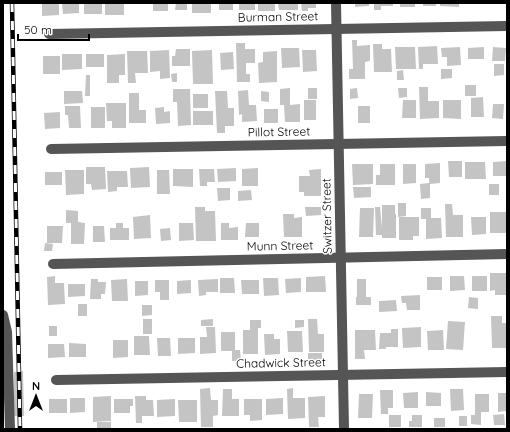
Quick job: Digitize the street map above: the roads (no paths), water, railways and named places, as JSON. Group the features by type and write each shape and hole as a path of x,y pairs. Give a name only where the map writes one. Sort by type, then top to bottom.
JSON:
{"street":[{"name":"Switzer Street","path":"336,3 344,429"},
{"name":"Burman Street","path":"49,34 507,26"},
{"name":"Pillot Street","path":"51,149 507,141"},
{"name":"Munn Street","path":"53,264 507,254"},
{"path":"3,315 7,332 10,429"},
{"name":"Chadwick Street","path":"56,380 507,372"}],"railway":[{"path":"12,3 20,429"}]}
